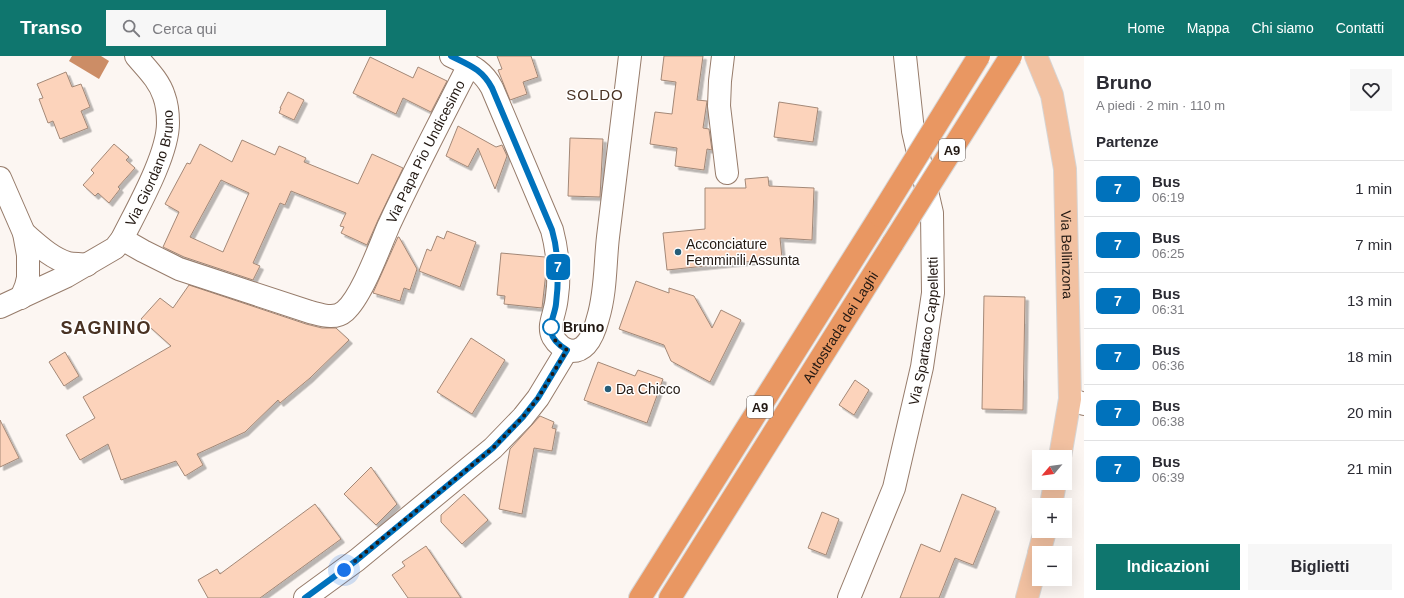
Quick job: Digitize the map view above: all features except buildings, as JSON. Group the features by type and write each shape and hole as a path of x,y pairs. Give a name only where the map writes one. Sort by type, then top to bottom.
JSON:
{"highway":[{"name":"Autostrada dei Laghi","path":"640,598 979,56"},
{"name":"Autostrada dei Laghi","path":"670,598 1011,56"}],"main road":[{"name":"Via Bellinzona","path":"1036,56 1052,95 1065,169 1077,401 1062,450"},
{"path":"1027,598 1032,580"}],"street":[{"name":"Via Giordano Bruno","path":"122,239 159,160 166,137 168,123 164,95 154,77 136,56"},
{"path":"305,598 357,560 493,448 523,417 538,398 567,350 578,350 587,342 598,318 602,298 630,56"},
{"path":"723,56 720,80 720,106 727,173"},
{"name":"Via Spartaco Cappelletti","path":"849,598 894,488 922,367 933,294 932,213 913,131 905,56"},
{"name":"Via Papa Pio Undicesimo","path":"122,239 179,269 325,316 335,316 344,312 352,303 362,285 389,225 469,59 487,78 492,88 556,242 558,287 556,307 550,325 556,342 567,350"},
{"path":"0,178 24,234 28,255 28,278 21,298"},
{"path":"24,234 46,251 68,263 87,265"},
{"path":"0,307 51,284 87,265 114,248 122,239"}],"shaded area":[{"path":"72,56 101,56 109,61 99,79 69,61"}],"bus line":[{"name":"7","path":"305,598 357,560 493,448 523,417 538,398 567,350 556,342 550,325 556,307 558,287 558,261 556,242 552,230 487,78 477,69 451,56"}],"place":[{"name":"Acconciature Femminili Assunta","path":"678,252"},
{"name":"Bruno","path":"551,327"},
{"name":"Da Chicco","path":"608,389"}],"district":[{"name":"SOLDO","path":"595,94"},
{"name":"SAGNINO","path":"106,328"}],"route":[{"path":"344,570 493,448 523,417 538,398 567,350 556,342 550,325 551,327"}]}
